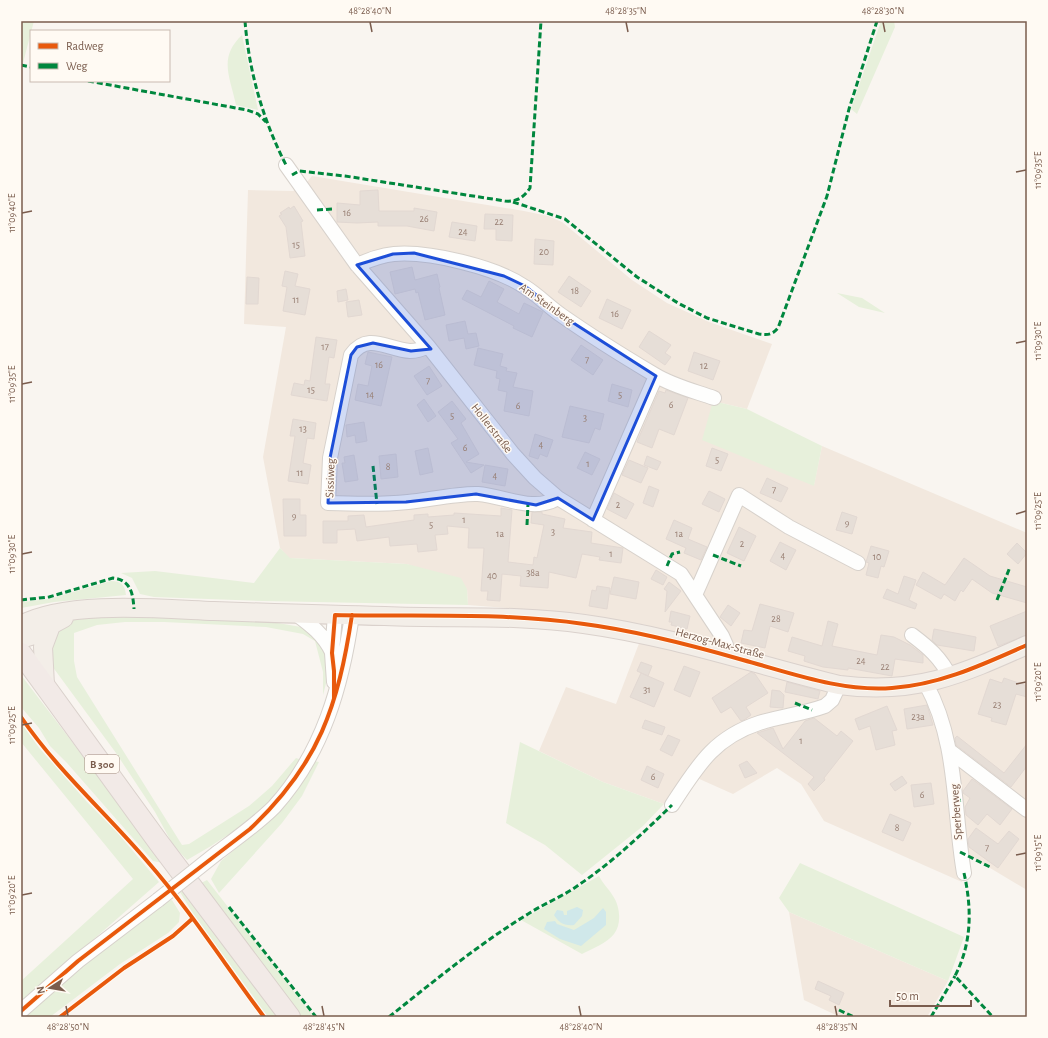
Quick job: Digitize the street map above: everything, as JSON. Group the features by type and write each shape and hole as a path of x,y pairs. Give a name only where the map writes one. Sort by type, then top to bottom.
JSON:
{"highway":[{"name":"B 300","path":"21,653 159,842 290,1017"}],"main road":[{"name":"Herzog-Max-Straße","path":"89,609 176,610 399,617 484,616 551,620 650,635 839,685 861,688 892,688 926,684 950,678 1027,645"},
{"path":"21,639 31,636 52,623 89,609"},
{"path":"21,625 33,618 89,609"},
{"path":"45,685 42,647 52,623"}],"street":[{"name":"Hollerstraße","path":"286,165 357,265 428,346 513,454 535,478 558,498 681,574 722,636 726,645 726,655"},
{"name":"Am Steinberg","path":"357,265 372,258 393,254 414,253 441,258 504,276 525,286 561,315 656,376 676,386 714,398"},
{"name":"Sissiweg","path":"428,346 410,351 372,343 357,347 351,355 330,458 328,504 406,502 476,494 536,505 549,503 558,498"},
{"path":"592,520 656,376"},
{"path":"695,595 739,495 789,527 858,563"},
{"path":"296,614 318,631 327,642 332,653 334,698"},
{"path":"332,653 344,615"},
{"path":"21,1012 78,961 250,829 274,806 292,783 321,738 347,652 344,615"},
{"path":"912,635 934,652 945,666 950,678"},
{"name":"Sperberweg","path":"926,684 937,703 950,750 954,774 958,840 964,873"},
{"path":"672,805 697,766 711,750 725,740 759,723 825,706 832,700 839,685"},
{"path":"950,750 1027,810"}],"highlighted area":[{"path":"414,253 504,276 525,286 561,315 656,376 593,520 558,498 536,505 476,494 406,502 328,503 330,458 351,355 357,347 373,343 411,351 431,349 357,265 393,254"}],"shaded area":[{"path":"312,176 524,211 548,216 562,222 632,280 667,303 709,322 772,344 747,409 713,401 814,485 822,446 1027,533 1027,890 955,847 962,882 824,821 801,784 777,768 733,794 686,773 664,804 603,782 539,751 566,687 616,704 646,625 583,614 468,605 467,589 407,564 289,558 280,548 263,457 286,327 244,324 248,190 293,191 307,182"},
{"path":"789,912 948,981 927,1017 840,1017 804,1000"}],"green space":[{"path":"21,21 34,21 32,30 30,30 30,36 23,63 21,62"},
{"path":"881,21 894,21 895,27 857,114 851,109"},
{"path":"242,35 258,110 236,105 229,76 228,60 230,52"},
{"path":"837,293 862,298 885,313 859,307"},
{"path":"713,401 747,409 822,446 814,486 702,440"},
{"path":"280,548 290,558 407,564 461,578 467,589 468,605 263,601 154,597 140,594 132,578 121,573 155,571 254,583"},
{"path":"111,581 122,584 126,595 54,602 21,608 21,602 49,599"},
{"path":"91,615 272,622 301,627 314,633 323,644 329,672 323,695 323,672 315,641 303,634 266,627 164,622 125,622 97,625 74,633 74,661 77,677 182,845 189,844 249,806 272,786 296,758 302,760 269,802 246,823 187,860 173,845 155,812 116,753 52,666 49,636 69,620"},
{"path":"21,675 163,863 153,861 67,763 50,746 39,728 21,707"},
{"path":"21,723 40,749 87,802 116,831 159,882 21,1003 21,981 133,879 21,742"},
{"path":"520,742 603,782 664,804 643,826 582,875 545,845 506,823"},
{"path":"314,761 319,762 302,796 282,823 219,893 211,879 221,861 252,835"},
{"path":"800,863 964,937 948,981 789,912 779,898"},
{"path":"599,876 615,900 619,910 619,920 617,930 614,934 599,946 582,954 521,920"},
{"path":"207,880 314,1017 300,1017 289,1003 201,883"},
{"path":"183,891 279,1017 268,1017 192,912 180,892"},
{"path":"172,900 180,913 179,922 168,933 120,964 50,1017 24,1017 81,964 167,901"}],"water":[{"path":"577,907 583,910 582,916 574,925 562,923 554,915 557,910 563,911 564,915 567,915 567,911"},
{"path":"603,908 606,912 606,925 581,946 560,939 544,929 547,922 555,921 557,924 574,930 594,918"}],"building":[{"path":"378,190 379,211 414,211 414,208 437,212 434,231 407,226 378,226 378,222 337,222 337,203 360,205 360,191"},
{"path":"294,206 303,221 301,222 305,256 290,258 286,227 279,216 282,214 280,213 289,207 290,209"},
{"path":"485,214 513,215 512,241 496,240 496,229 484,229"},
{"path":"452,222 477,226 475,241 449,237"},
{"path":"535,239 554,241 553,265 534,264"},
{"path":"412,267 415,280 437,274 445,315 425,320 418,292 416,293 415,289 395,294 390,272"},
{"path":"285,271 298,274 295,286 310,289 305,315 283,311 287,287 282,286"},
{"path":"569,276 591,291 581,307 558,292"},
{"path":"247,277 259,278 258,304 246,304"},
{"path":"489,281 504,289 497,302 519,314 524,303 543,312 532,337 462,299 467,290 481,297"},
{"path":"346,289 348,300 338,302 337,291"},
{"path":"607,299 631,310 622,329 599,318"},
{"path":"359,300 362,315 348,317 346,302"},
{"path":"465,321 468,334 476,333 479,346 466,349 464,338 449,341 446,325"},
{"path":"649,331 671,345 665,353 671,357 665,365 639,347"},
{"path":"316,337 337,340 334,358 329,357 325,384 330,384 327,401 291,395 294,383 304,385 305,380 310,381"},
{"path":"581,345 603,360 593,375 571,360"},
{"path":"478,348 503,354 500,366 507,368 506,371 517,373 513,387 533,391 529,416 504,411 507,392 498,390 500,379 496,378 497,371 474,365"},
{"path":"368,352 392,357 381,406 355,400 358,384 368,386 372,366 365,364"},
{"path":"694,352 720,361 713,380 688,371"},
{"path":"429,366 442,386 427,395 414,376"},
{"path":"612,384 632,390 628,407 608,401"},
{"path":"666,390 688,398 674,435 659,429 652,448 637,442 659,391 665,393"},
{"path":"424,399 436,416 428,422 417,405"},
{"path":"452,401 466,419 461,423 479,454 466,462 484,465 471,473 451,443 458,439 438,412"},
{"path":"570,406 604,414 600,430 595,428 589,443 562,437"},
{"path":"293,419 316,423 314,439 307,438 303,463 311,465 308,484 288,481 295,436 290,436"},
{"path":"364,422 367,441 356,443 355,435 347,437 346,425"},
{"path":"535,434 553,440 547,457 540,454 538,459 529,456"},
{"path":"428,448 433,472 420,475 415,451"},
{"path":"712,448 728,454 721,471 706,466"},
{"path":"585,452 600,459 592,475 577,468"},
{"path":"396,454 398,477 381,479 379,456"},
{"path":"354,455 358,480 345,482 342,463 345,463 344,457"},
{"path":"647,456 661,462 657,470 644,465"},
{"path":"629,460 648,468 641,483 622,475"},
{"path":"485,465 508,469 505,486 482,482"},
{"path":"767,478 788,488 781,502 760,493"},
{"path":"649,486 659,490 653,507 643,503"},
{"path":"709,491 725,499 719,512 702,504"},
{"path":"614,493 634,504 626,519 607,509"},
{"path":"283,499 300,499 300,515 306,515 306,536 284,536"},
{"path":"501,508 512,510 508,562 533,565 534,557 537,558 544,525 531,523 532,512 542,512 542,514 565,519 563,528 592,532 591,543 623,548 621,563 599,560 600,557 582,554 576,578 549,572 548,588 520,586 521,576 502,574 500,601 487,600 488,591 481,591 484,548 468,548 469,528 447,526 448,534 435,535 437,550 418,552 417,544 390,546 389,537 357,541 355,529 337,530 337,543 323,543 323,521 348,521 348,516 364,515 366,527 414,520 414,515 428,514 428,517 454,515 454,513 501,516"},
{"path":"842,512 857,517 852,534 836,530"},
{"path":"674,520 692,528 688,539 707,547 701,560 684,553 686,548 666,539"},
{"path":"739,527 756,536 744,561 727,553"},
{"path":"780,542 796,550 786,570 770,561"},
{"path":"1017,543 1027,553 1018,564 1007,554"},
{"path":"871,546 889,551 884,567 881,566 878,578 866,575 869,563 866,562"},
{"path":"964,558 990,576 1027,587 1027,603 992,593 972,579 963,592 961,590 955,601 944,594 941,599 916,585 923,572 945,585"},
{"path":"656,570 667,577 663,585 651,579"},
{"path":"904,576 916,580 909,600 917,604 915,609 883,598 887,589 898,594"},
{"path":"614,577 639,582 636,599 610,594"},
{"path":"669,582 681,591 665,612 667,591 664,589"},
{"path":"597,586 610,588 607,609 589,606 592,590 596,591"},
{"path":"760,604 794,613 788,632 770,626 765,648 741,643 744,630 752,631"},
{"path":"728,605 740,613 731,626 720,617"},
{"path":"671,611 690,616 687,629 671,625 672,622 669,622"},
{"path":"1027,611 1027,635 998,646 990,626"},
{"path":"828,621 838,624 832,646 877,655 881,635 894,637 910,645 923,655 923,663 895,659 892,676 848,668 848,670 823,667 804,661 805,656 788,651 792,637 822,646"},
{"path":"934,629 976,637 974,651 937,645 932,640"},
{"path":"641,662 652,666 648,676 637,671"},
{"path":"684,666 700,672 690,697 674,690"},
{"path":"751,672 755,674 768,693 746,707 751,715 744,720 741,721 731,707 721,713 712,698"},
{"path":"641,673 664,683 654,707 630,697"},
{"path":"1004,678 1027,686 1027,697 1016,694 1006,725 991,721 992,718 978,714 990,679 1002,683"},
{"path":"787,682 820,691 818,699 785,692"},
{"path":"772,690 780,691 784,695 783,708 770,707"},
{"path":"927,705 933,725 907,729 904,709"},
{"path":"887,706 897,730 892,731 895,745 876,750 870,726 859,730 855,719"},
{"path":"814,718 837,736 841,731 853,741 824,778 825,780 814,791 808,784 814,777 757,733 773,728 783,749 805,721"},
{"path":"645,720 665,727 662,735 642,728"},
{"path":"668,735 680,740 672,756 660,750"},
{"path":"957,736 1004,773 1027,744 1027,766 1011,787 956,745 955,738"},
{"path":"747,761 757,773 745,778 739,765"},
{"path":"647,766 664,774 658,788 641,780"},
{"path":"902,776 907,783 895,791 890,784"},
{"path":"972,779 1012,809 1000,825 987,814 978,825 966,815 965,807 970,798 963,793 963,791"},
{"path":"931,783 934,804 914,807 911,785"},
{"path":"890,814 911,823 903,841 882,832"},
{"path":"976,828 998,844 1009,831 1019,839 998,868 969,847 968,839"},
{"path":"818,981 844,993 839,1005 829,1000 831,996 815,989"}],"marked path":[{"path":"245,21 250,59 258,95 270,131 286,165"},
{"path":"292,175 299,171 345,176 505,201 519,199 530,188 541,21"},
{"path":"513,202 565,219 637,277 678,303 707,318 759,334 772,333 778,328 827,196 849,109 877,21"},
{"path":"21,65 30,67"},
{"path":"93,82 247,110 258,114 266,122"},
{"path":"317,210 332,209"},
{"path":"373,466 377,504"},
{"path":"527,525 528,504"},
{"path":"667,566 672,554 680,552"},
{"path":"713,555 741,566"},
{"path":"997,600 1010,567"},
{"path":"21,600 49,597 113,578 124,582 130,589 134,609"},
{"path":"795,703 812,710"},
{"path":"955,801 962,800"},
{"path":"389,1017 457,963 492,938 534,910 561,896 593,875 628,846 672,805"},
{"path":"960,852 990,867"},
{"path":"964,873 967,886 969,926 965,951 955,976 993,1017"},
{"path":"229,907 316,1017"},
{"path":"931,1017 955,976"},
{"path":"839,1010 854,1017"}],"cycle path":[{"path":"334,698 332,653 335,615 491,616 553,620 584,624 624,630 664,639 798,676 854,687 873,688 892,688 927,683 978,666 1027,645"},
{"path":"21,1011 78,961 250,829 274,805 293,781 309,757 322,732 332,706 340,678 352,615"},
{"path":"21,717 50,755 163,880 193,918 264,1017"},
{"path":"60,1017 124,968 173,936 192,919"}]}
